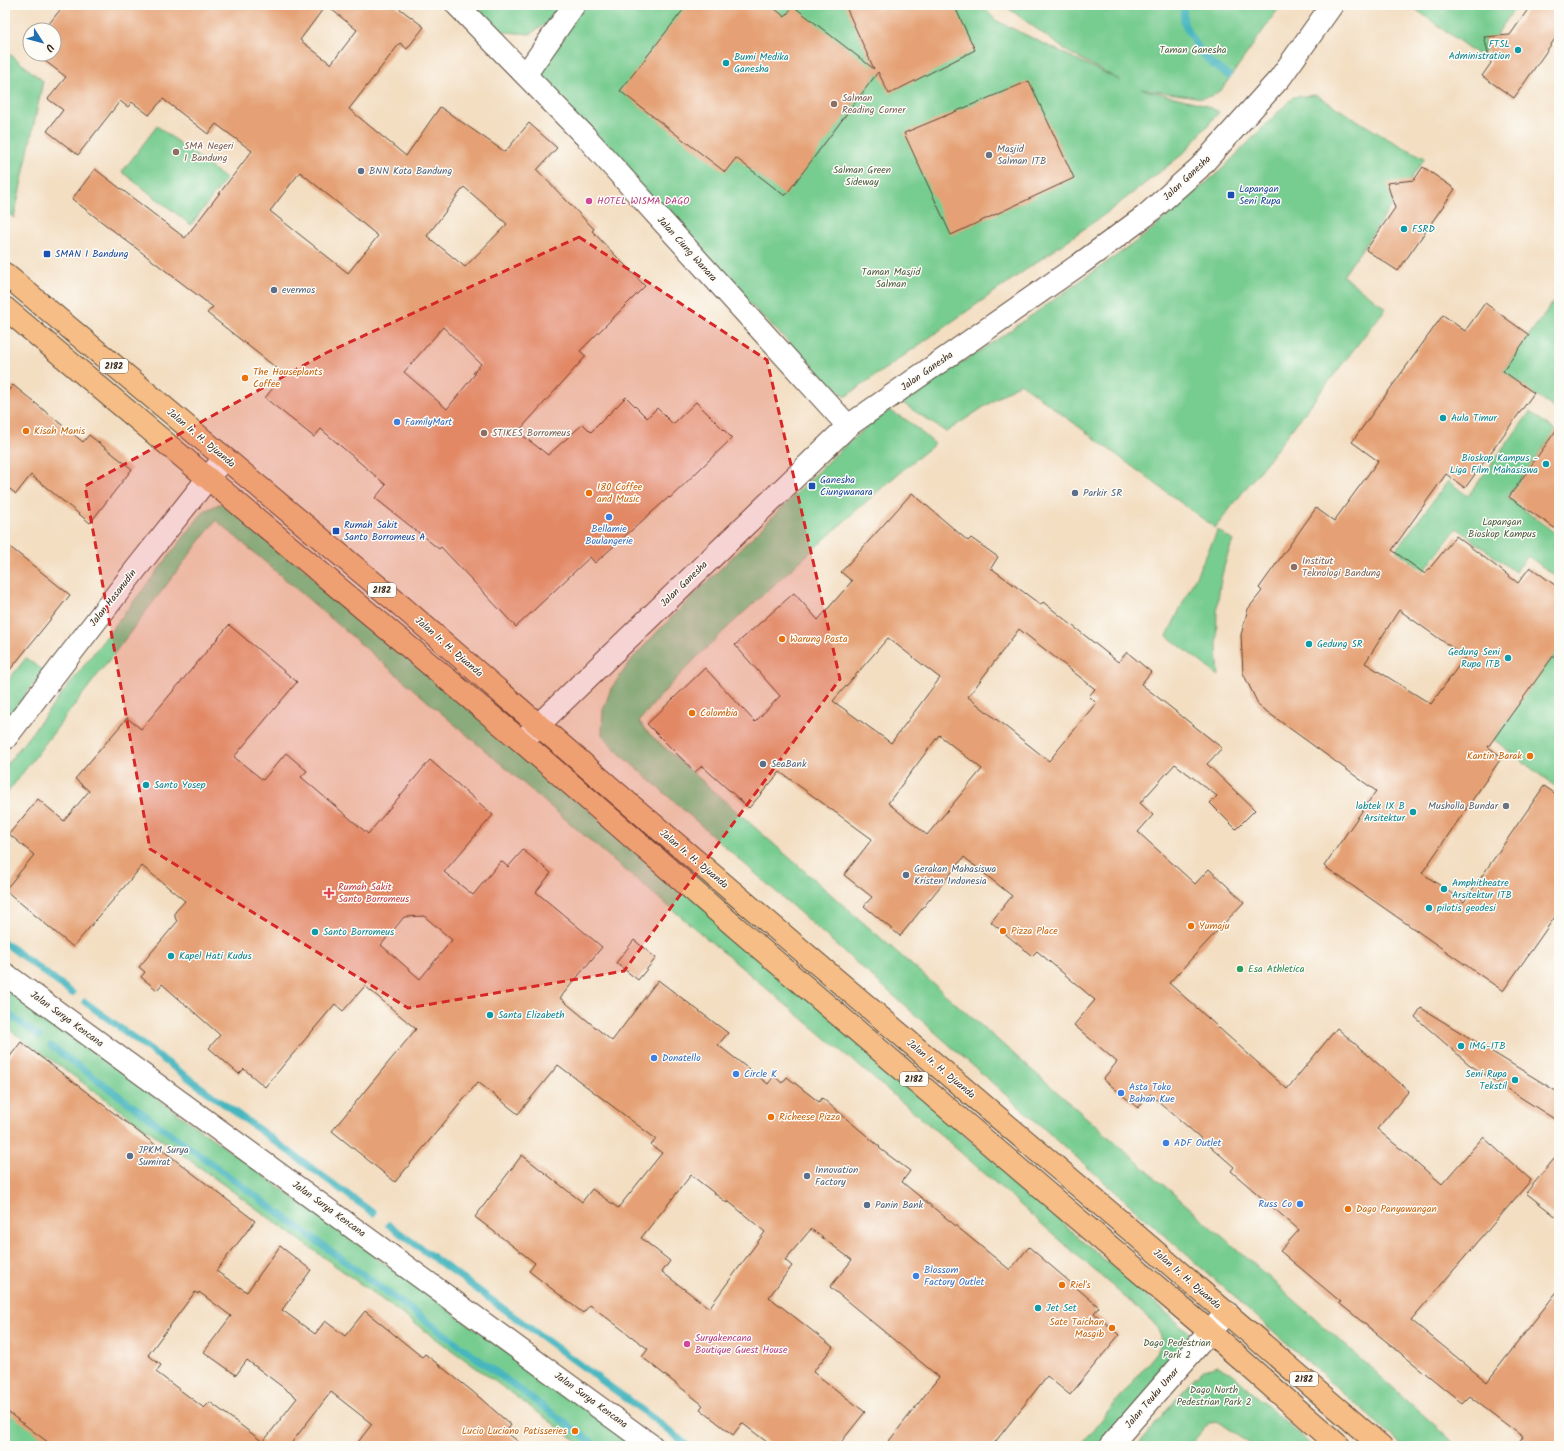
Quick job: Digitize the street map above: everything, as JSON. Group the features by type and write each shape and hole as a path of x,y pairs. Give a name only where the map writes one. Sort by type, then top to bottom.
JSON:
{"main road":[{"name":"Jalan Ir. H. Djuanda","path":"5,274 399,604 627,802 872,1012 1227,1312 1381,1446"},
{"name":"2182","path":"5,308 521,742 756,945 1210,1332 1339,1446"}],"street":[{"name":"Jalan Ciung Wanara","path":"457,5 586,137 848,426"},
{"path":"526,74 574,5"},
{"name":"Jalan Ganesha","path":"521,742 848,426 1080,264 1157,205 1199,168 1280,78 1332,5"},
{"name":"Jalan Hasanudin","path":"5,739 224,458"},
{"name":"Jalan Surya Kencana","path":"5,974 652,1446"},
{"name":"Jalan Teuku Umar","path":"1110,1446 1227,1312"}],"highlighted area":[{"path":"579,237 767,360 840,679 624,971 408,1008 150,849 85,486 326,353"}],"green space":[{"path":"472,5 563,5 553,19 530,34 504,32"},
{"name":"Salman Green Sideway","path":"574,5 981,5 997,21 1121,81 1068,52 1004,5 1281,5 1222,89 1212,96 1202,98 1141,89 1203,104 1219,112 1183,154 1108,212 845,397 644,201 526,74"},
{"path":"1410,5 1517,5 1481,57"},
{"path":"5,50 43,81 14,218 5,211"},
{"path":"1316,95 1386,138 1425,158 1343,276 1386,308 1215,528 1020,383 946,432 901,402 1001,337 1144,236 1221,170 1293,97"},
{"path":"157,126 226,179 191,225 122,172"},
{"path":"1553,302 1559,306 1559,412 1503,371"},
{"path":"887,409 908,421 935,444 865,502 736,620 695,659 639,721 646,731 747,821 1256,1266 1458,1446 1403,1446 618,752 602,735 603,710 611,689 633,658 663,626 838,452"},
{"name":"Lapangan Bioskop Kampus","path":"1530,412 1556,431 1507,497 1559,536 1553,545 1559,550 1559,579 1528,556 1515,572 1457,528 1424,571 1396,550 1448,481 1468,496"},
{"name":"Dago Pedestrian Park 2","path":"219,504 229,505 815,1002 1069,1229 1190,1333 1195,1340 1178,1382 1125,1446 1080,1446 1158,1351 1161,1335 1154,1323 933,1128 599,848 216,520 5,796 5,767 204,511"},
{"path":"1218,530 1233,541 1222,574 1217,607 1219,676 1167,636"},
{"path":"1559,648 1559,783 1556,787 1493,739"},
{"path":"26,658 44,671 5,721 5,684"},
{"path":"5,988 635,1446 584,1446 10,1030 5,1036"},
{"name":"Dago North Pedestrian Park 2","path":"1218,1366 1231,1373 1312,1446 1254,1446 1219,1422 1209,1423 1189,1446 1137,1446 1194,1378 1204,1370"},
{"path":"5,1401 66,1446 5,1446"}],"building":[{"path":"64,5 326,5 395,5 424,27 407,49 400,43 349,109 406,156 440,107 505,152 529,123 557,148 537,170 594,229 592,231 645,286 580,351 586,356 518,432 548,455 583,424 591,432 626,397 647,418 657,408 673,424 696,402 732,438 670,498 669,497 595,563 590,557 516,627 441,547 439,549 375,498 386,485 321,429 314,437 265,398 284,374 207,313 213,307 72,199 95,169 185,238 252,151 216,124 208,134 163,99 149,115 132,102 128,107 120,101 78,155 47,131 63,110 48,99 66,77 46,62 62,62 62,22 50,22","holes":["326,5 357,30 331,64 300,40","300,172 378,236 348,273 270,211","464,187 507,224 465,267 427,236","443,327 481,364 473,373 475,374 447,409 404,372"]},
{"path":"687,5 770,5 785,17 793,6 874,69 845,5 954,5 975,50 889,94 878,72 785,196 736,158 725,172 620,91"},
{"name":"FTSL Administration","path":"1531,5 1559,5 1559,33 1514,98 1482,76 1491,63 1484,37 1510,35"},
{"name":"Masjid Salman ITB","path":"1029,81 1074,178 951,235 904,133"},
{"name":"FSRD","path":"1423,167 1455,189 1398,271 1366,250 1395,208 1387,183 1414,180"},
{"path":"1485,303 1529,335 1503,371 1534,393 1465,488 1446,474 1392,550 1425,574 1456,536 1518,583 1530,567 1559,588 1559,648 1488,747 1502,757 1422,873 1464,902 1544,786 1559,796 1559,911 1503,991 1324,866 1376,791 1259,706 1243,673 1241,635 1248,609 1262,591 1259,588 1316,508 1334,521 1378,461 1352,442 1443,315 1465,331","holes":["1399,610 1465,657 1431,704 1365,663"]},
{"path":"13,385 83,442 89,435 132,469 90,523 31,475 16,494 5,485 5,395"},
{"name":"Bioskop Kampus - Liga Film Mahasiswa","path":"1559,426 1559,531 1509,497"},
{"path":"912,493 968,541 971,538 998,557 991,568 1041,605 1043,602 1118,662 1127,652 1151,672 1141,684 1222,748 1207,764 1255,810 1236,829 1210,803 1217,796 1175,764 1140,803 1153,815 1138,832 1195,884 1209,869 1244,902 1169,983 1287,1089 1337,1028 1409,1091 1377,1129 1442,1184 1483,1137 1531,1180 1411,1320 1487,1382 1559,1289 1559,1446 1517,1446 1523,1437 1469,1396 1462,1403 1339,1303 1341,1302 1280,1251 1299,1230 1231,1171 1234,1167 1150,1094 1138,1108 1103,1079 1117,1062 1074,1025 1095,1000 1037,951 1032,956 991,922 1012,896 964,857 900,936 864,906 872,897 844,875 872,839 780,772 749,808 702,766 695,772 647,724 705,668 755,722 780,696 735,645 794,593 818,620 852,581 841,572","holes":["1019,629 1095,689 1089,696 1096,703 1049,761 968,697","888,638 940,678 891,743 833,701","939,735 982,769 927,835 888,803"]},
{"path":"5,543 70,595 5,676"},
{"path":"229,625 297,682 234,757 263,780 286,753 307,771 301,777 368,834 430,760 493,815 444,872 473,895 501,861 508,867 523,850 551,873 536,892 602,947 560,998 612,1041 658,980 728,1033 718,1045 768,1084 774,1076 782,1083 787,1077 819,1102 822,1098 880,1147 879,1148 910,1171 902,1182 1010,1270 1029,1247 1099,1307 1094,1313 1119,1335 1070,1395 1047,1376 992,1446 885,1446 939,1377 830,1287 852,1260 811,1229 785,1260 792,1266 769,1297 833,1347 813,1372 865,1412 838,1446 772,1446 742,1423 733,1435 700,1409 703,1405 642,1357 648,1349 590,1305 583,1313 529,1271 535,1263 475,1217 522,1155 582,1202 592,1189 618,1208 662,1153 651,1145 656,1139 558,1065 518,1114 478,1082 395,1182 332,1131 416,1029 365,986 343,1011 335,1004 265,1087 244,1069 239,1074 209,1048 220,1035 162,984 157,990 141,977 145,972 139,967 177,922 175,912 185,901 142,866 73,947 5,890 34,855 9,834 38,799 64,821 89,791 75,779 127,718 141,729","holes":["424,916 452,940 420,979 381,945 404,917","691,1175 727,1203 728,1201 765,1232 709,1308 662,1272 670,1261 641,1238"]},
{"path":"634,940 656,958 638,980 616,963"},
{"name":"Seni Rupa Tekstil","path":"1421,1008 1559,1093 1559,1122 1470,1065 1415,1017"},
{"path":"21,1042 255,1221 216,1271 247,1292 280,1246 311,1270 282,1310 315,1334 325,1321 345,1336 365,1311 422,1357 425,1354 472,1391 511,1425 506,1432 524,1446 355,1446 372,1424 331,1392 289,1446 53,1446 5,1410 5,1063","holes":["195,1292 198,1294 199,1292 231,1316 204,1352 236,1375 247,1360 297,1398 263,1442 210,1402 204,1408 156,1372 161,1365 148,1355"]},
{"path":"1559,1153 1559,1219 1526,1193"}],"waterway":[{"path":"1183,5 1184,24 1200,51 1212,64 1228,75"},
{"path":"5,943 72,993"},
{"path":"85,1002 115,1024"},
{"path":"5,1012 39,1036"},
{"path":"120,1028 373,1213"},
{"path":"51,1046 597,1446"},
{"path":"389,1225 657,1421 688,1446"}],"place":[{"name":"FTSL Administration","path":"1518,50"},
{"name":"Bumi Medika Ganesha","path":"726,63"},
{"name":"Salman Reading Corner","path":"834,104"},
{"name":"SMA Negeri 1 Bandung","path":"176,152"},
{"name":"Masjid Salman ITB","path":"989,155"},
{"name":"BNN Kota Bandung","path":"361,171"},
{"name":"Lapangan Seni Rupa","path":"1231,195"},
{"name":"HOTEL WISMA DAGO","path":"589,201"},
{"name":"FSRD","path":"1404,229"},
{"name":"SMAN 1 Bandung","path":"47,254"},
{"name":"evermos","path":"274,290"},
{"name":"The Houseplants Coffee","path":"245,378"},
{"name":"Aula Timur","path":"1443,418"},
{"name":"FamilyMart","path":"397,422"},
{"name":"Kisah Manis","path":"26,431"},
{"name":"STIKES Borromeus","path":"484,433"},
{"name":"Bioskop Kampus - Liga Film Mahasiswa","path":"1546,464"},
{"name":"Ganesha Ciungwanara","path":"812,486"},
{"name":"180 Coffee and Music","path":"589,493"},
{"name":"Parkir SR","path":"1075,493"},
{"name":"Bellamie Boulangerie","path":"609,517"},
{"name":"Rumah Sakit Santo Borromeus A","path":"336,531"},
{"name":"Institut Teknologi Bandung","path":"1294,567"},
{"name":"Warung Pasta","path":"782,639"},
{"name":"Gedung SR","path":"1309,644"},
{"name":"Gedung Seni Rupa ITB","path":"1508,658"},
{"name":"Colombia","path":"692,713"},
{"name":"Kantin Barak","path":"1530,756"},
{"name":"SeaBank","path":"763,764"},
{"name":"Santo Yosep","path":"146,785"},
{"name":"Musholla Bundar","path":"1506,806"},
{"name":"labtek IX B Arsitektur","path":"1413,812"},
{"name":"Gerakan Mahasiswa Kristen Indonesia","path":"906,875"},
{"name":"Amphitheatre Arsitektur ITB","path":"1444,889"},
{"name":"Rumah Sakit Santo Borromeus","path":"329,893"},
{"name":"pilotis geodesi","path":"1429,908"},
{"name":"Yumaju","path":"1191,926"},
{"name":"Pizza Place","path":"1003,931"},
{"name":"Santo Borromeus","path":"315,932"},
{"name":"Kapel Hati Kudus","path":"171,956"},
{"name":"Esa Athletica","path":"1240,969"},
{"name":"Santa Elizabeth","path":"490,1015"},
{"name":"IMG-ITB","path":"1461,1046"},
{"name":"Donatello","path":"654,1058"},
{"name":"Circle K","path":"736,1074"},
{"name":"Seni Rupa Tekstil","path":"1515,1080"},
{"name":"Asta Toko Bahan Kue","path":"1121,1093"},
{"name":"Richeese Pizza","path":"771,1117"},
{"name":"ADF Outlet","path":"1166,1143"},
{"name":"JPKM Surya Sumirat","path":"130,1156"},
{"name":"Innovation Factory","path":"807,1176"},
{"name":"Russ Co","path":"1300,1204"},
{"name":"Panin Bank","path":"867,1205"},
{"name":"Dago Panyawangan","path":"1348,1209"},
{"name":"Blossom Factory Outlet","path":"916,1276"},
{"name":"Riel's","path":"1062,1285"},
{"name":"Jet Set","path":"1038,1308"},
{"name":"Sate Taichan Masgib","path":"1112,1328"},
{"name":"Suryakencana Boutique Guest House","path":"687,1344"},
{"name":"Lucio Luciano Patisseries","path":"575,1431"}],"park label":[{"name":"Taman Ganesha","path":"1193,50"},
{"name":"Taman Masjid Salman","path":"891,278"}]}
